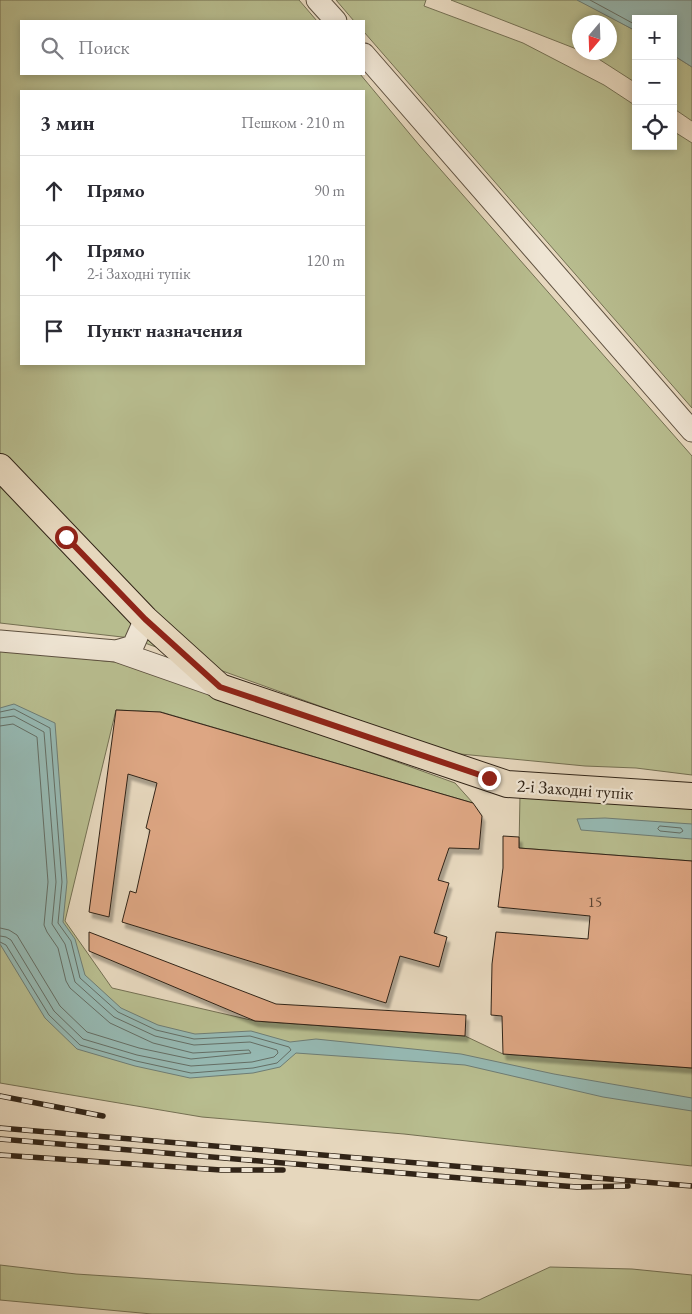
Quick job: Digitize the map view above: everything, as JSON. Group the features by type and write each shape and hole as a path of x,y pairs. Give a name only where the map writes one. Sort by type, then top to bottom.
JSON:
{"main road":[{"path":"0,467 145,619 220,687"},
{"name":"2-і Заходні тупік","path":"220,687 507,784 692,796"}],"street":[{"path":"317,0 335,20"},
{"path":"365,55 692,432"},
{"path":"116,651 133,646 145,619"},
{"name":"2-і Заходні тупік","path":"0,641 116,651 220,687"}],"green space":[{"path":"0,0 299,0 316,20 20,20 20,75 361,75 419,145 692,456 692,775 636,768 585,766 450,753 131,638 0,623"},
{"path":"336,0 426,0 424,6 523,43 604,85 632,103 632,150 677,150 677,134 692,143 692,408 365,33 365,20 353,20"},
{"path":"451,0 577,0 607,15 572,15 572,47"},
{"path":"617,21 632,29 632,80 600,60 617,60"},
{"path":"677,58 692,67 692,121 677,111"},
{"path":"0,650 115,662 141,669 455,783 473,803 161,712 116,710 65,921 112,988 255,1021 465,1036 503,1054 692,1068 692,1166 404,1134 202,1117 0,1083"},
{"path":"520,795 692,806 692,861 519,848"},
{"path":"0,1265 76,1274 479,1300 550,1267 632,1269 692,1275 692,1314 152,1314 0,1300"}],"water":[{"path":"577,0 692,0 692,67 677,58 677,15 632,15 632,29 617,21 617,15 606,15"},
{"path":"14,704 55,723 67,882 63,922 75,939 85,975 121,1008 158,1025 195,1034 251,1031 290,1042 316,1039 461,1054 554,1074 692,1098 692,1111 603,1097 465,1065 296,1053 280,1067 253,1073 190,1078 135,1066 77,1049 45,1018 0,944 0,708"},
{"path":"605,818 692,824 692,839 581,830 577,819"}],"building":[{"path":"116,710 160,712 473,803 482,816 479,849 449,848 438,880 449,883 434,933 447,937 439,967 400,956 386,1003 122,922 130,891 136,893 150,830 146,828 157,783 128,774 109,917 89,912"},
{"path":"503,836 519,837 519,848 692,861 692,1068 503,1054 502,1016 491,1015 492,964 496,932 588,939 590,916 498,907 503,868"},
{"path":"89,932 276,1004 466,1015 465,1036 255,1021 89,951"}],"railway":[{"path":"0,1096 103,1116"},
{"path":"0,1128 692,1186"},
{"path":"0,1139 577,1187 628,1186"},
{"path":"0,1155 221,1170 283,1170"}],"route":[{"path":"66,537 145,619 220,687 489,778"}]}
